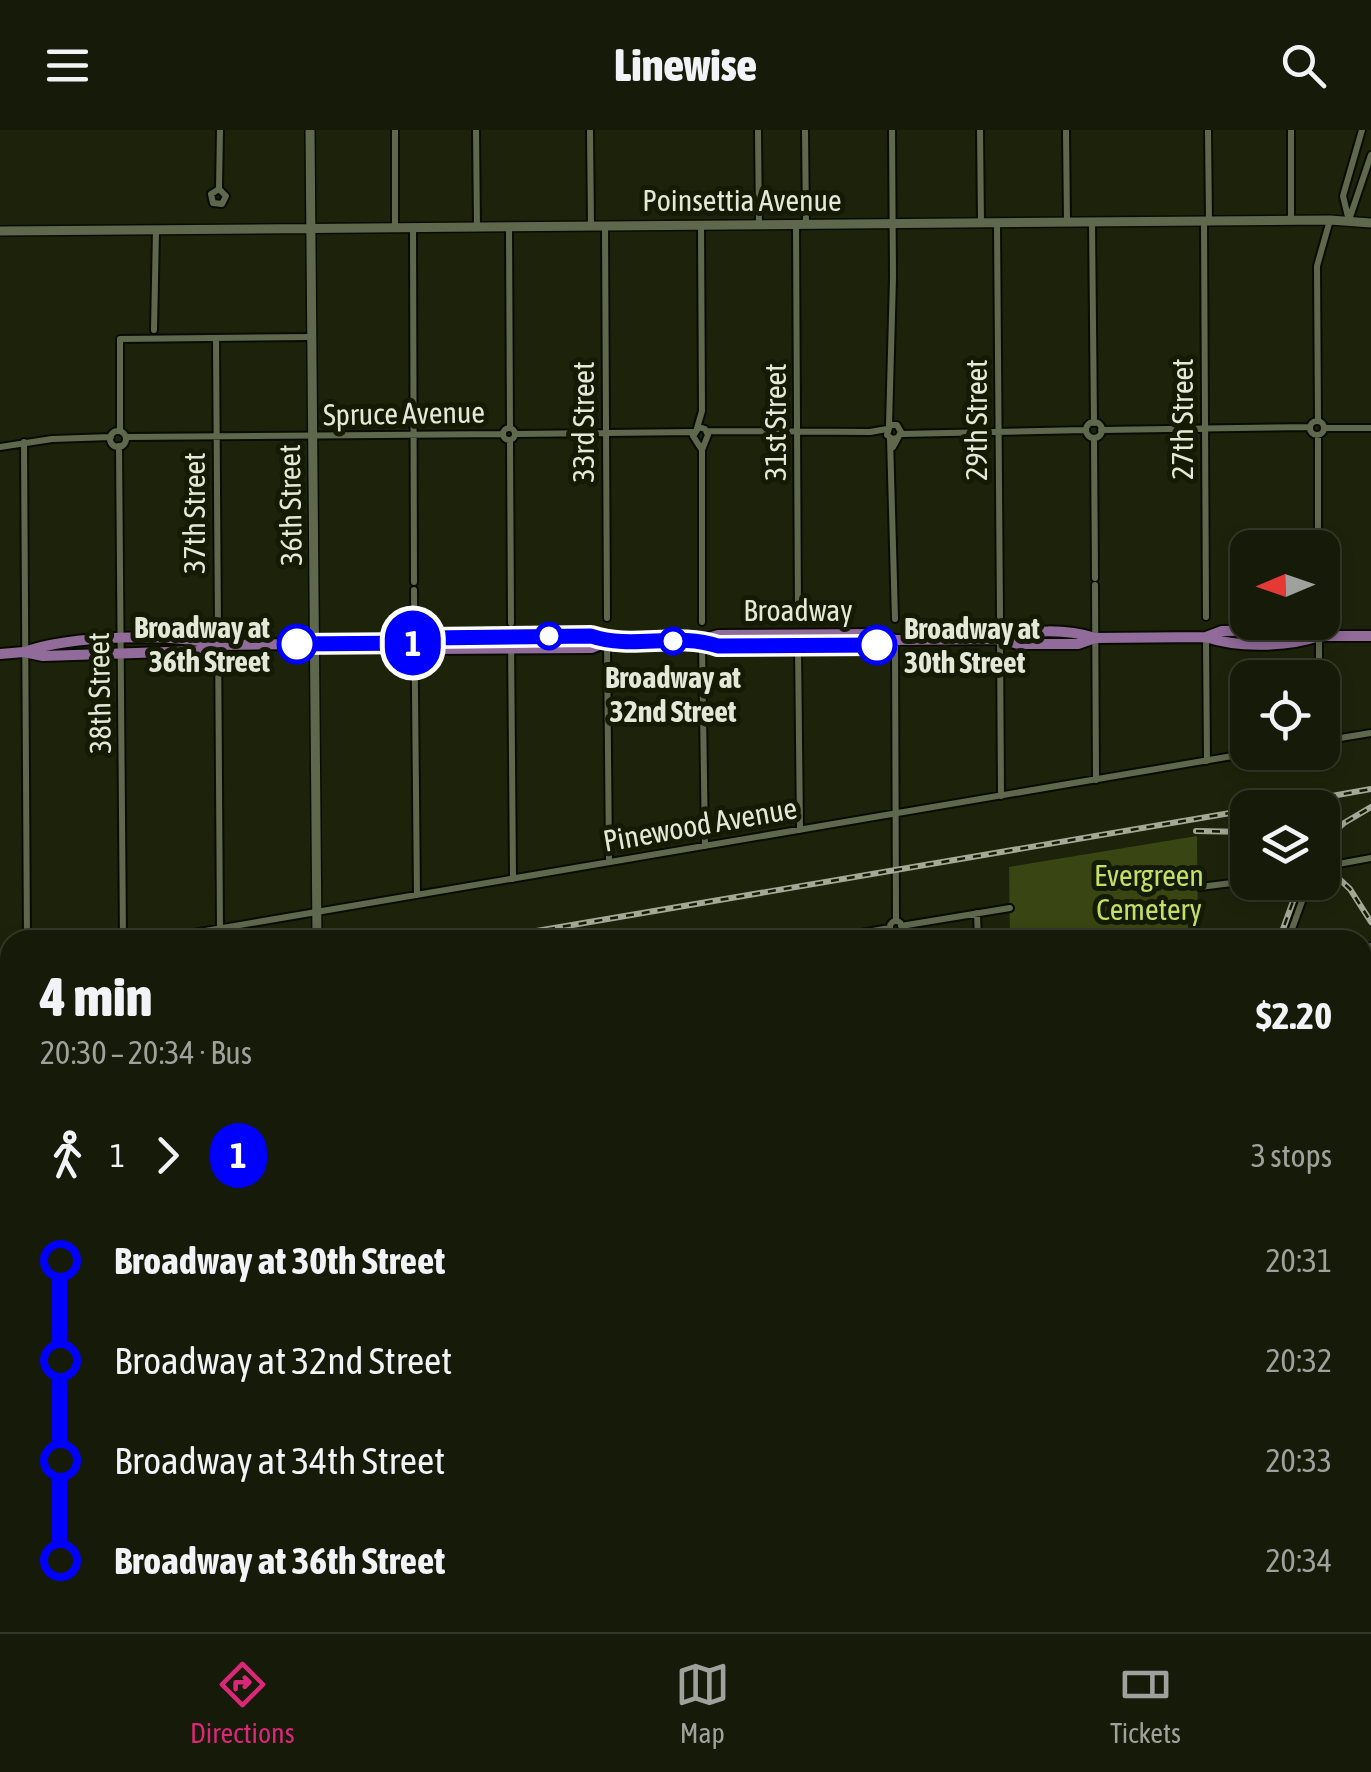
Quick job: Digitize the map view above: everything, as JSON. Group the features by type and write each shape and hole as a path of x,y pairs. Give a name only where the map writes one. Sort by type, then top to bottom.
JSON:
{"main road":[{"name":"Broadway","path":"0,654 24,652 43,656 120,645 195,651 217,645 414,643 429,638 511,642 591,636 607,641 702,641 718,635 798,640 878,634 895,640 1000,638 1018,644 1078,644 1096,638 1206,637 1230,631"},
{"name":"Broadway","path":"1340,636 1371,636"}],"street":[{"path":"219,190 220,130"},
{"name":"36th Street","path":"310,130 317,930"},
{"path":"395,130 395,228"},
{"path":"476,130 477,227"},
{"path":"590,130 591,226"},
{"path":"758,130 759,225"},
{"name":"31st Street","path":"798,619 805,130"},
{"path":"892,130 895,619"},
{"path":"980,130 981,223"},
{"path":"1066,130 1066,222"},
{"name":"27th Street","path":"1206,617 1208,130"},
{"path":"1290,130 1291,221"},
{"path":"1349,221 1344,196 1362,130"},
{"path":"1349,221 1371,156"},
{"path":"1318,530 1321,424 1317,266 1330,220"},
{"name":"Poinsettia Avenue","path":"0,231 1371,220"},
{"path":"1092,222 1094,422 1101,430"},
{"name":"29th Street","path":"997,223 1000,617"},
{"path":"701,225 702,622"},
{"name":"33rd Street","path":"605,226 606,618"},
{"path":"509,227 511,623"},
{"path":"413,228 417,895"},
{"path":"154,330 156,230"},
{"path":"111,437 113,444 125,442 120,339 312,336"},
{"name":"37th Street","path":"216,338 220,928"},
{"path":"893,432 1086,430 1094,422"},
{"path":"1096,780 1094,438 1101,430 1310,428 1321,424 1371,428"},
{"path":"1310,428 1318,436"},
{"path":"1086,430 1094,438"},
{"name":"Spruce Avenue","path":"122,434 217,437 893,432"},
{"path":"0,447 122,434"},
{"path":"24,442 27,930"},
{"name":"38th Street","path":"119,446 124,930"},
{"path":"1206,637 1207,761"},
{"path":"1000,638 1001,796"},
{"path":"798,640 800,830"},
{"path":"895,640 896,929 1010,908"},
{"path":"607,641 609,862"},
{"path":"702,641 704,846"},
{"path":"511,642 513,879"},
{"path":"1340,738 1371,733"},
{"name":"Pinewood Avenue","path":"209,930 1230,757"},
{"path":"1340,864 1371,858"},
{"path":"1200,887 1230,883"},
{"path":"1292,930 1302,900"},
{"path":"977,913 978,930"}],"green space":[{"name":"Evergreen Cemetery","path":"1197,836 1198,930 1010,930 1009,867"}],"railway":[{"path":"1340,795 1371,789"},
{"path":"1340,827 1371,807"},
{"path":"543,930 1230,813"},
{"path":"1196,831 1230,832"},
{"path":"1340,880 1371,922"},
{"path":"1283,930 1293,900"}],"bus line":[{"name":"1","path":"297,644 591,636 607,641 702,641 718,646 877,645"}],"place":[{"name":"Broadway at 32nd Street","path":"673,641"},
{"name":"Broadway at 36th Street","path":"297,644"},
{"name":"Broadway at 30th Street","path":"877,645"}]}
